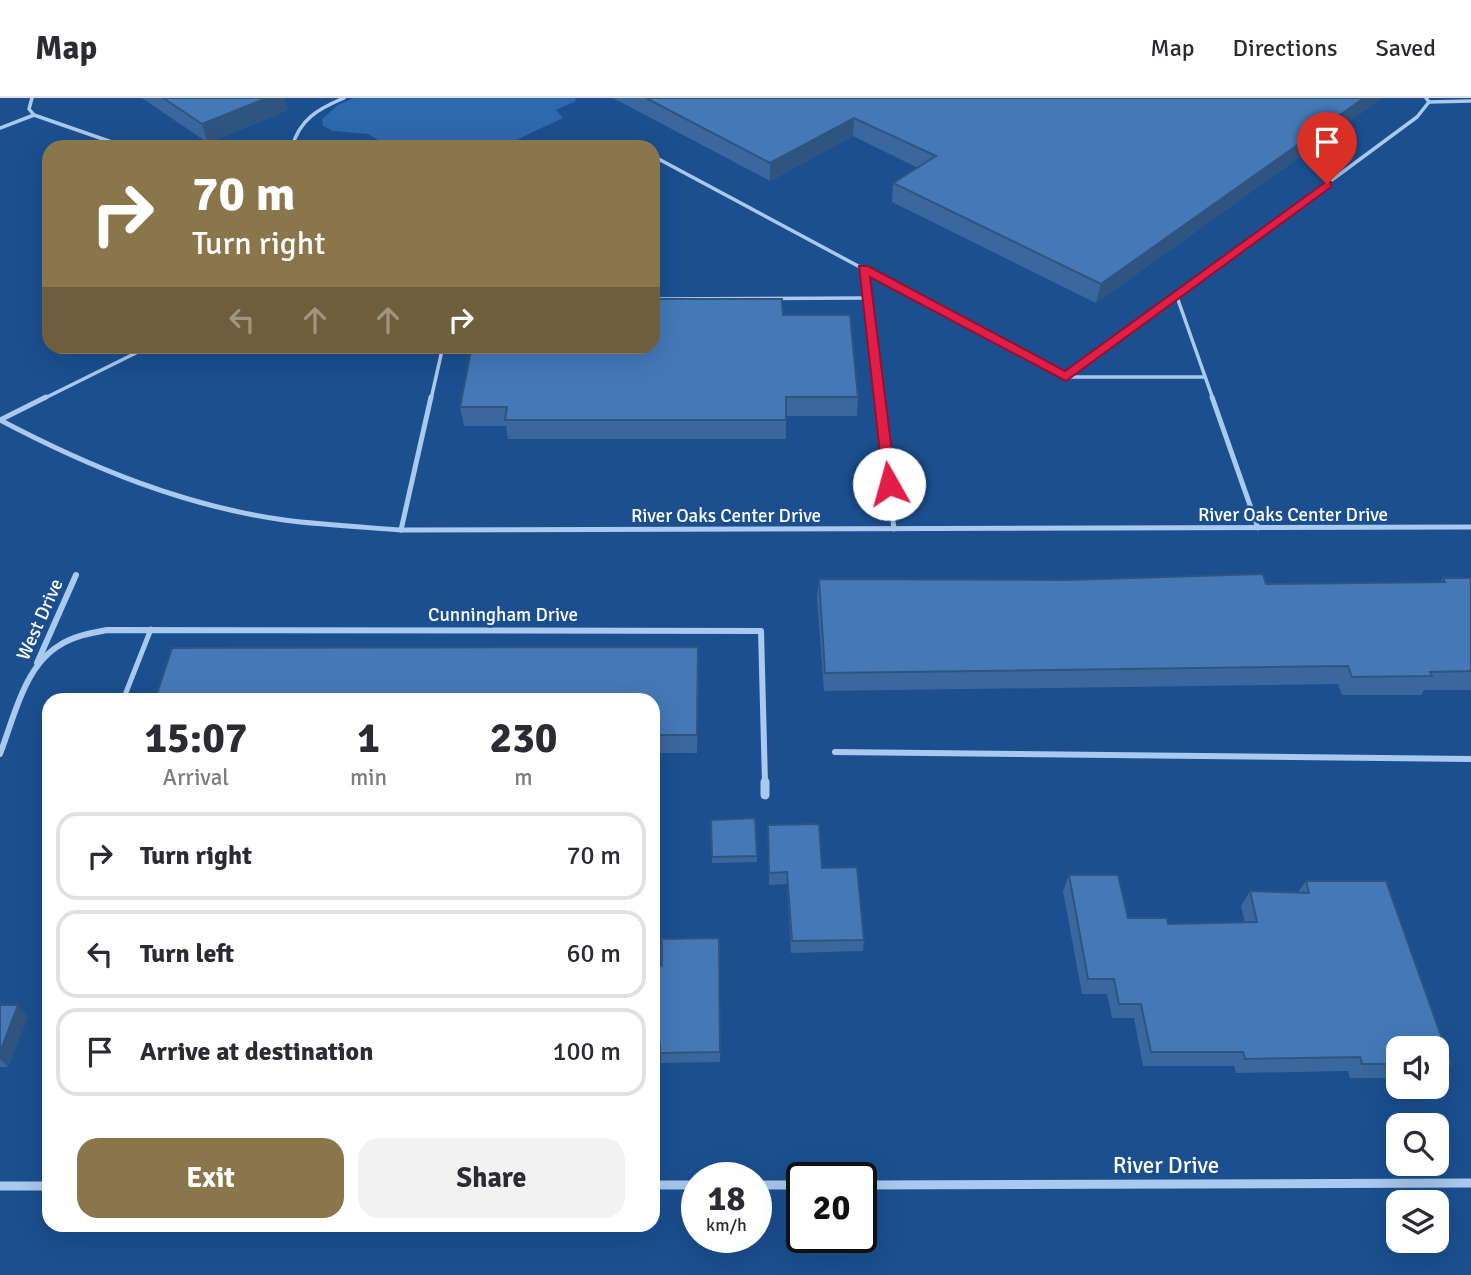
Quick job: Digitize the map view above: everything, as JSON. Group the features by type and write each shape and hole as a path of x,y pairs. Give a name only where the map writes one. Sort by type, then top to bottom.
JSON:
{"street":[{"name":"West Drive","path":"0,754 76,575"},
{"name":"Cunningham Drive","path":"81,635 107,630 151,629 761,631 765,795"},
{"name":"West Drive","path":"31,676 51,651 81,635"},
{"path":"835,752 1471,759"},
{"name":"River Drive","path":"877,1185 1471,1184"},
{"path":"660,1185 681,1185"},
{"path":"0,1186 42,1186"}],"lane":[{"path":"32,98 29,109 34,115 106,140"},
{"path":"294,140 305,118 344,98"},
{"path":"1066,377 1417,117 1427,100 1471,101"},
{"path":"0,128 34,115"},
{"path":"660,160 1066,377 1205,377"},
{"path":"863,268 894,528"},
{"path":"1177,297 1258,528"},
{"path":"660,299 867,298"},
{"path":"0,420 134,354"},
{"path":"401,530 441,354"},
{"name":"River Oaks Center Drive","path":"0,420 71,457 205,504 284,520 401,530 1471,527"},
{"path":"126,693 151,629"}],"shaded area":[{"path":"354,98 575,98 576,101 556,110 563,118 516,140 378,140 368,134 333,131 323,126 322,119 338,105"}],"building":[{"path":"163,98 267,98 202,124"},
{"path":"646,98 1364,98 1101,284 893,183 936,156 854,118 770,163"},
{"path":"660,299 782,299 783,315 850,315 858,397 786,397 786,420 505,420 507,407 460,407 470,354 660,354"},
{"path":"1263,574 1266,584 1445,582 1443,578 1471,578 1471,671 1430,672 1432,676 1352,677 1348,666 825,673 819,579 1066,580"},
{"path":"698,647 697,735 660,735 660,693 157,693 172,648"},
{"path":"755,818 757,856 712,857 711,820"},
{"path":"819,824 822,868 857,867 864,940 792,941 787,872 769,873 768,825"},
{"path":"1069,875 1118,875 1128,918 1167,918 1168,924 1257,922 1250,891 1309,893 1306,881 1386,881 1441,1036 1386,1036 1386,1064 1362,1064 1360,1057 1245,1059 1243,1052 1151,1052 1141,1004 1119,1004 1114,979 1088,979"},
{"path":"719,938 720,1052 660,1053 662,939"},
{"path":"0,1005 18,1005 0,1052"}],"route":[{"path":"889,484 863,268 1066,377 1327,184"}]}
